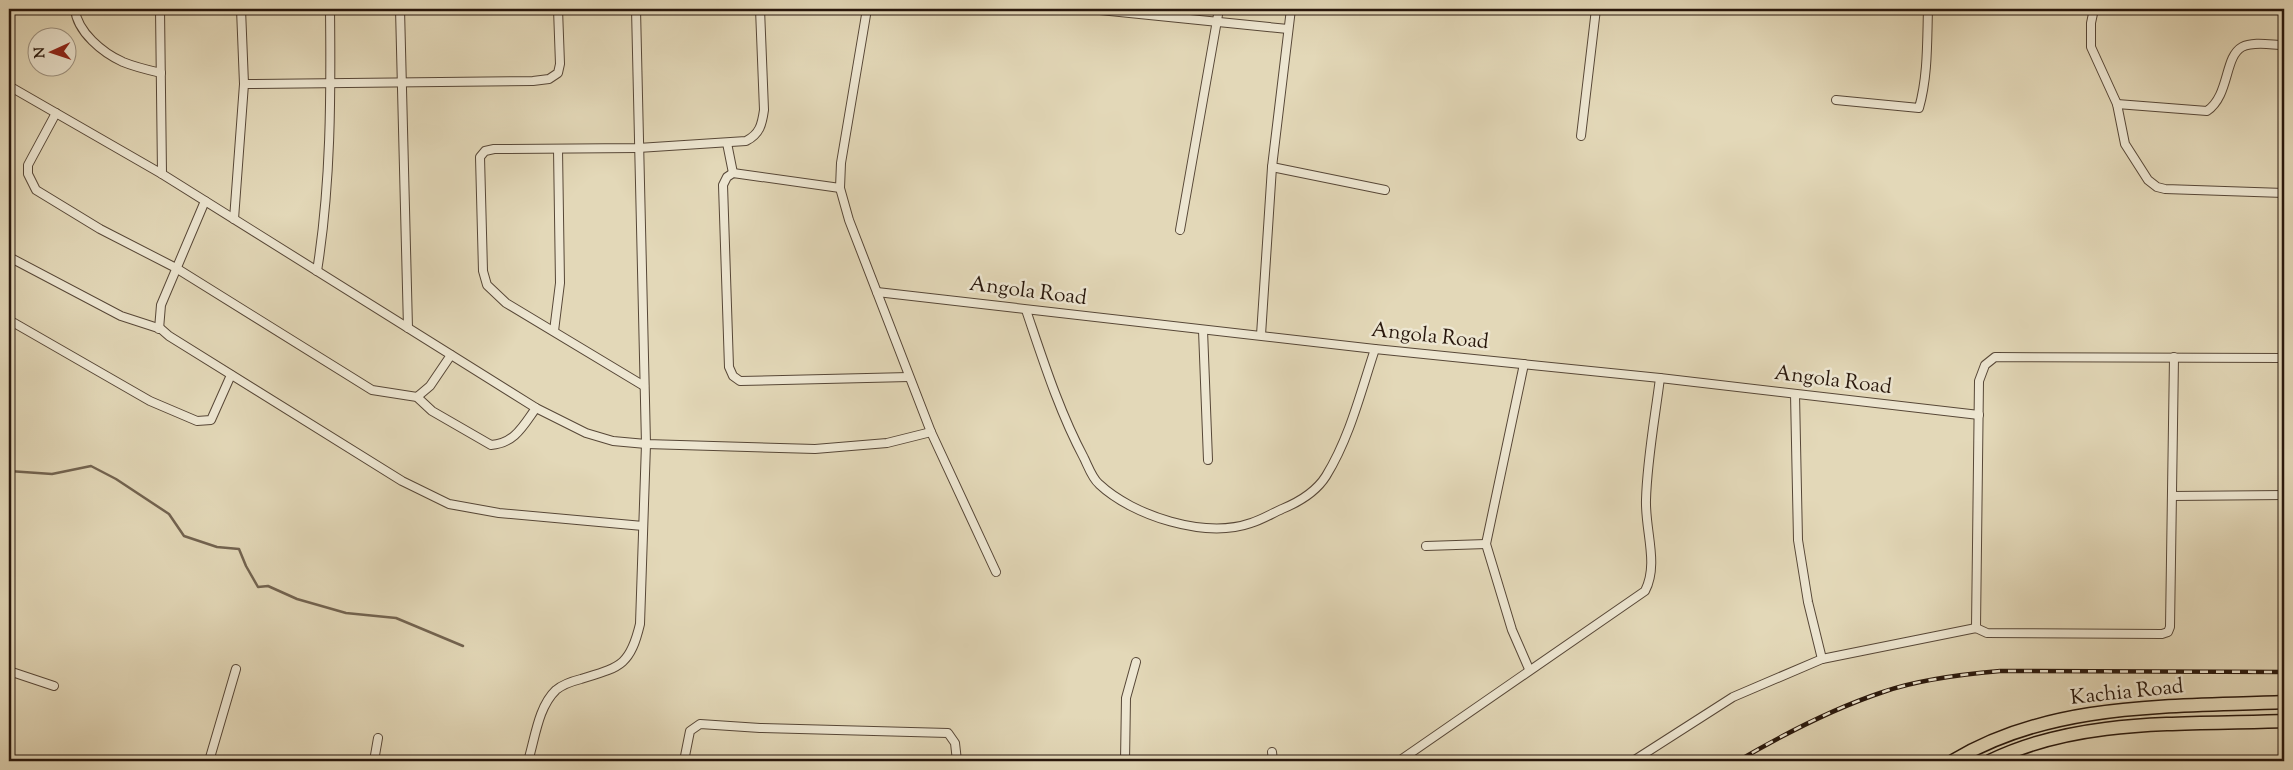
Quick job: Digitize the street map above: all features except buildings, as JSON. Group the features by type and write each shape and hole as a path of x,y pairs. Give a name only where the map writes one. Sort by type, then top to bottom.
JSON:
{"main road":[{"name":"Kachia Road","path":"1953,761 1992,741 2026,729 2086,715 2116,710 2284,702"},
{"name":"Kachia Road","path":"1990,761 2031,745 2087,731 2116,728 2284,721"}],"street":[{"path":"75,9 82,29 97,45 122,62 161,73"},
{"path":"160,9 162,174"},
{"path":"234,219 244,84 240,9"},
{"path":"317,271 324,229 327,180 331,83 330,9"},
{"path":"400,9 408,328"},
{"path":"244,84 402,83 549,79 558,73 560,64 558,9"},
{"path":"528,761 542,712 556,690 572,681 622,663 634,648 640,624 646,444 636,9"},
{"path":"644,386 506,302 487,285 483,271 480,157 485,151 494,149 638,148 727,143 746,141 756,136 762,125 764,110 760,9"},
{"path":"867,9 842,163 840,188 849,220 930,432 996,572"},
{"path":"1090,9 1130,11 1288,29"},
{"path":"1180,230 1219,9"},
{"path":"1261,335 1272,167 1291,9"},
{"path":"1581,136 1596,9"},
{"path":"1836,100 1919,108 1924,91 1927,62 1928,9"},
{"path":"2094,9 2091,23 2091,47 2117,104 2125,144 2148,180 2157,187 2284,193"},
{"path":"2117,104 2207,110 2216,104 2223,91 2233,56 2241,48 2254,45 2284,45"},
{"path":"9,86 162,174 536,408 586,433 613,441 646,444 815,449 887,443 930,432"},
{"path":"56,113 28,165 28,174 36,190 100,229 176,268 372,390 417,397 432,411 491,445 501,444 516,436 536,408"},
{"path":"727,143 733,173"},
{"path":"554,331 560,283 558,149"},
{"path":"1272,167 1385,190"},
{"path":"840,188 733,173 727,177 724,185 730,366 733,376 740,381 909,376"},
{"path":"159,329 161,305 205,201"},
{"path":"9,258 121,316 159,329 161,328 169,336 402,481 449,504 499,513 643,526"},
{"name":"Angola Road","path":"877,292 1202,330 1660,378 1979,415"},
{"path":"1026,310 1057,401 1076,443 1098,483 1130,506 1175,523 1196,526 1227,528 1250,524 1314,491 1326,476 1351,422 1375,349"},
{"path":"9,320 150,401 197,422 211,420 231,375"},
{"path":"1202,330 1208,460"},
{"path":"417,397 430,386 451,355"},
{"path":"1976,628 1980,381 1985,365 1995,356 2284,358"},
{"path":"1633,761 1733,697 1822,659 1976,628 1987,633 2162,634 2168,632 2170,627 2174,357"},
{"path":"1524,364 1486,544 1512,630 1530,669"},
{"path":"1399,761 1530,669 1579,639 1645,591 1650,582 1652,568 1646,501 1660,378"},
{"path":"1795,394 1798,540 1808,602 1822,659"},
{"path":"2172,496 2284,495"},
{"path":"1426,546 1486,544"},
{"path":"1125,761 1126,698 1136,662"},
{"path":"209,761 236,669"},
{"path":"9,671 54,686"},
{"path":"684,761 690,731 694,726 706,724 760,728 948,733 955,743 957,761"},
{"path":"374,761 378,738"},
{"path":"1272,752 1273,761"}],"waterway":[{"path":"9,471 52,474 91,466 116,479 169,514 184,536 217,547 239,549 258,587 268,586 297,599 346,613 396,618 463,646"}],"railway":[{"path":"1738,761 1791,732 1845,706 1896,688 1941,678 2000,671 2284,672"}]}
